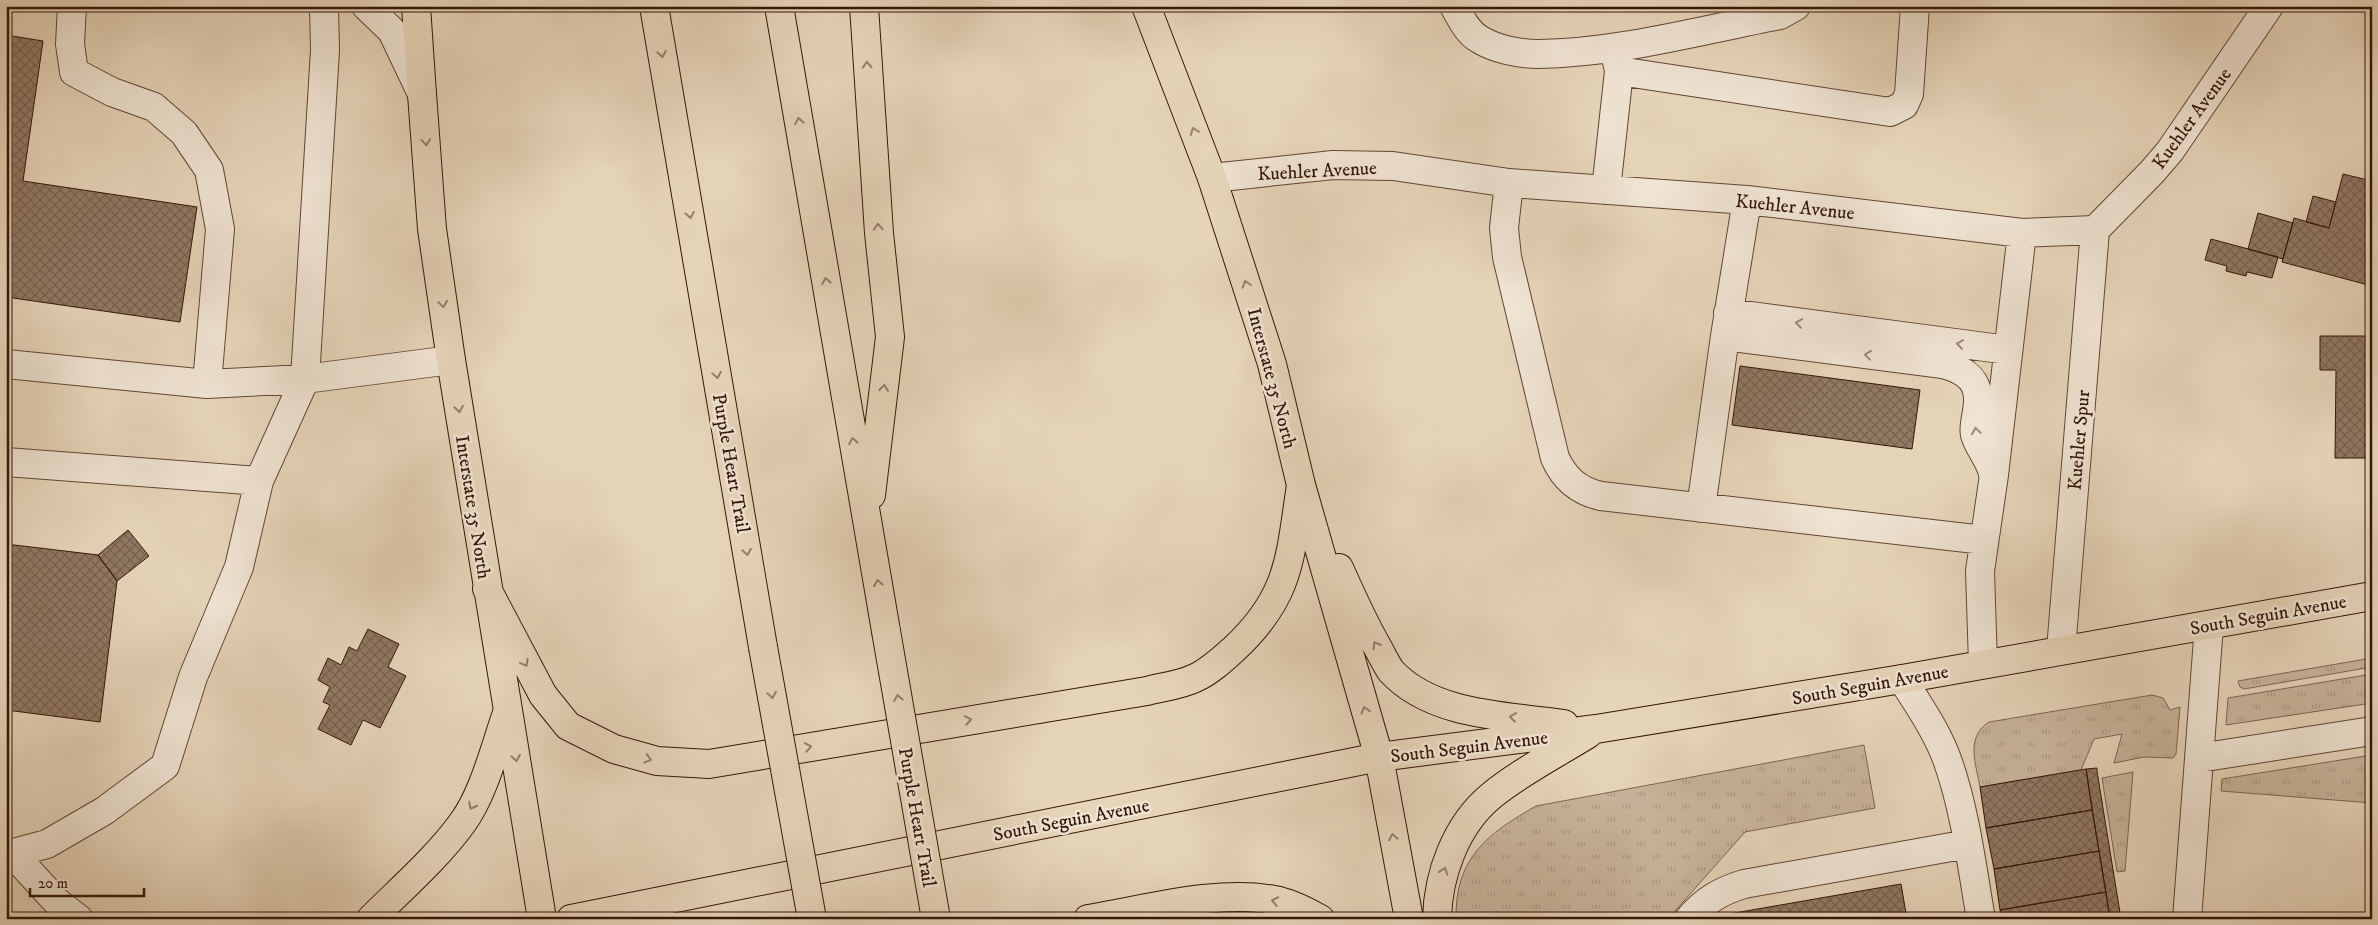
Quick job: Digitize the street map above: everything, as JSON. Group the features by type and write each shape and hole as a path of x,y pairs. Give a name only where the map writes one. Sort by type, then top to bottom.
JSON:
{"main road":[{"name":"Interstate 35 North","path":"416,6 432,229 487,589 542,919"},
{"name":"Purple Heart Trail","path":"654,6 763,648 812,919"},
{"name":"Purple Heart Trail","path":"779,6 936,919"},
{"path":"864,6 879,233 890,337 867,524"},
{"name":"Interstate 35 North","path":"1146,6 1212,178 1272,364 1301,485 1379,757 1409,919"},
{"path":"487,589 543,695 568,726 614,749 656,762 708,764 1147,691 1195,678 1223,659 1250,634 1275,602 1288,568 1301,485"},
{"path":"1301,485 1364,624 1390,670 1408,686 1436,700 1471,711 1596,729"},
{"name":"South Seguin Avenue","path":"571,919 1379,757 1596,729 1902,679 2372,596"},
{"path":"370,919 421,870 463,822 480,790 508,712"},
{"path":"1437,919 1441,879 1451,850 1464,827 1490,796 1596,729"},
{"path":"1088,919 1218,897 1274,900 1301,908 1320,919"}],"street":[{"path":"72,6 70,44 74,72 112,92 154,107 184,133 208,170 220,229 207,384"},
{"path":"79,919 8,860 47,844 104,811 165,766 193,677 239,567 259,481 306,379 325,50 324,6"},
{"path":"366,6 392,32 422,94"},
{"path":"1454,6 1473,35 1501,48 1537,54 1616,59 1890,112 1904,105 1909,94 1915,6"},
{"path":"1616,59 1780,15 1796,6"},
{"name":"Kuehler Avenue","path":"1212,178 1332,165 1393,166 1509,183 1747,200 2022,233 2095,230 2170,151 2269,6"},
{"path":"1606,190 1616,59"},
{"path":"1509,183 1504,228 1507,258 1555,458 1559,468 1573,483 1590,494 1984,540"},
{"path":"1701,508 1726,325 1747,200"},
{"name":"Kuehler Spur","path":"2061,650 2095,230"},
{"path":"1983,664 1979,586 1994,476 2022,233"},
{"path":"1726,325 2008,350"},
{"path":"1726,325 1943,364 1963,370 1976,385 1978,395 1975,435 1988,458 1994,476"},
{"path":"6,364 207,384 306,379 451,360"},
{"path":"6,462 259,481"},
{"path":"2187,919 2209,625"},
{"path":"1902,679 1934,732 1949,764 1961,805 1981,919"},
{"path":"2199,758 2372,731"},
{"path":"1689,919 1710,898 1726,889 1744,884 1968,844"}],"green space":[{"path":"2372,658 2372,667 2244,689 2240,687 2238,681"},
{"path":"2372,674 2372,703 2226,725 2228,698"},
{"path":"2152,695 2163,698 2170,710 2180,707 2176,754 2173,758 2144,757 2114,763 2122,734 2094,739 2081,770 1980,787 1974,752 1975,743 1977,735 1989,722"},
{"path":"1864,745 1875,808 1745,832 1668,919 1456,919 1457,898 1461,880 1477,850 1503,827 1536,806"},
{"path":"2372,755 2372,803 2221,791 2222,779"},
{"path":"2133,772 2125,871 2117,872 2102,778"}],"building":[{"path":"6,35 43,41 23,181 197,207 180,322 6,297"},
{"path":"2343,174 2372,181 2372,286 2282,262 2294,218 2329,228"},
{"path":"2313,196 2336,202 2329,228 2306,222"},
{"path":"2258,213 2293,223 2283,259 2248,249"},
{"path":"2211,239 2278,257 2272,278 2247,272 2246,276 2226,271 2227,266 2205,260"},
{"path":"2320,336 2372,336 2372,458 2335,458 2336,370 2320,370"},
{"path":"1740,366 1920,390 1912,449 1732,425"},
{"path":"128,530 149,556 117,581 98,555"},
{"path":"6,544 98,555 117,581 100,722 6,710"},
{"path":"368,629 399,644 388,667 406,676 380,728 363,720 351,745 318,729 330,705 323,702 330,687 318,680 328,658 341,665 349,647 357,651"},
{"path":"2097,768 2121,919 2110,919 2099,851 2086,769"},
{"path":"2086,769 2092,810 1986,828 1980,787"},
{"path":"2092,810 2099,851 1994,869 1986,828"},
{"path":"2099,851 2106,892 2000,910 1994,869"},
{"path":"1901,884 1907,919 1729,919 1729,914"},
{"path":"2106,892 2110,919 2002,919 2000,910"}]}
